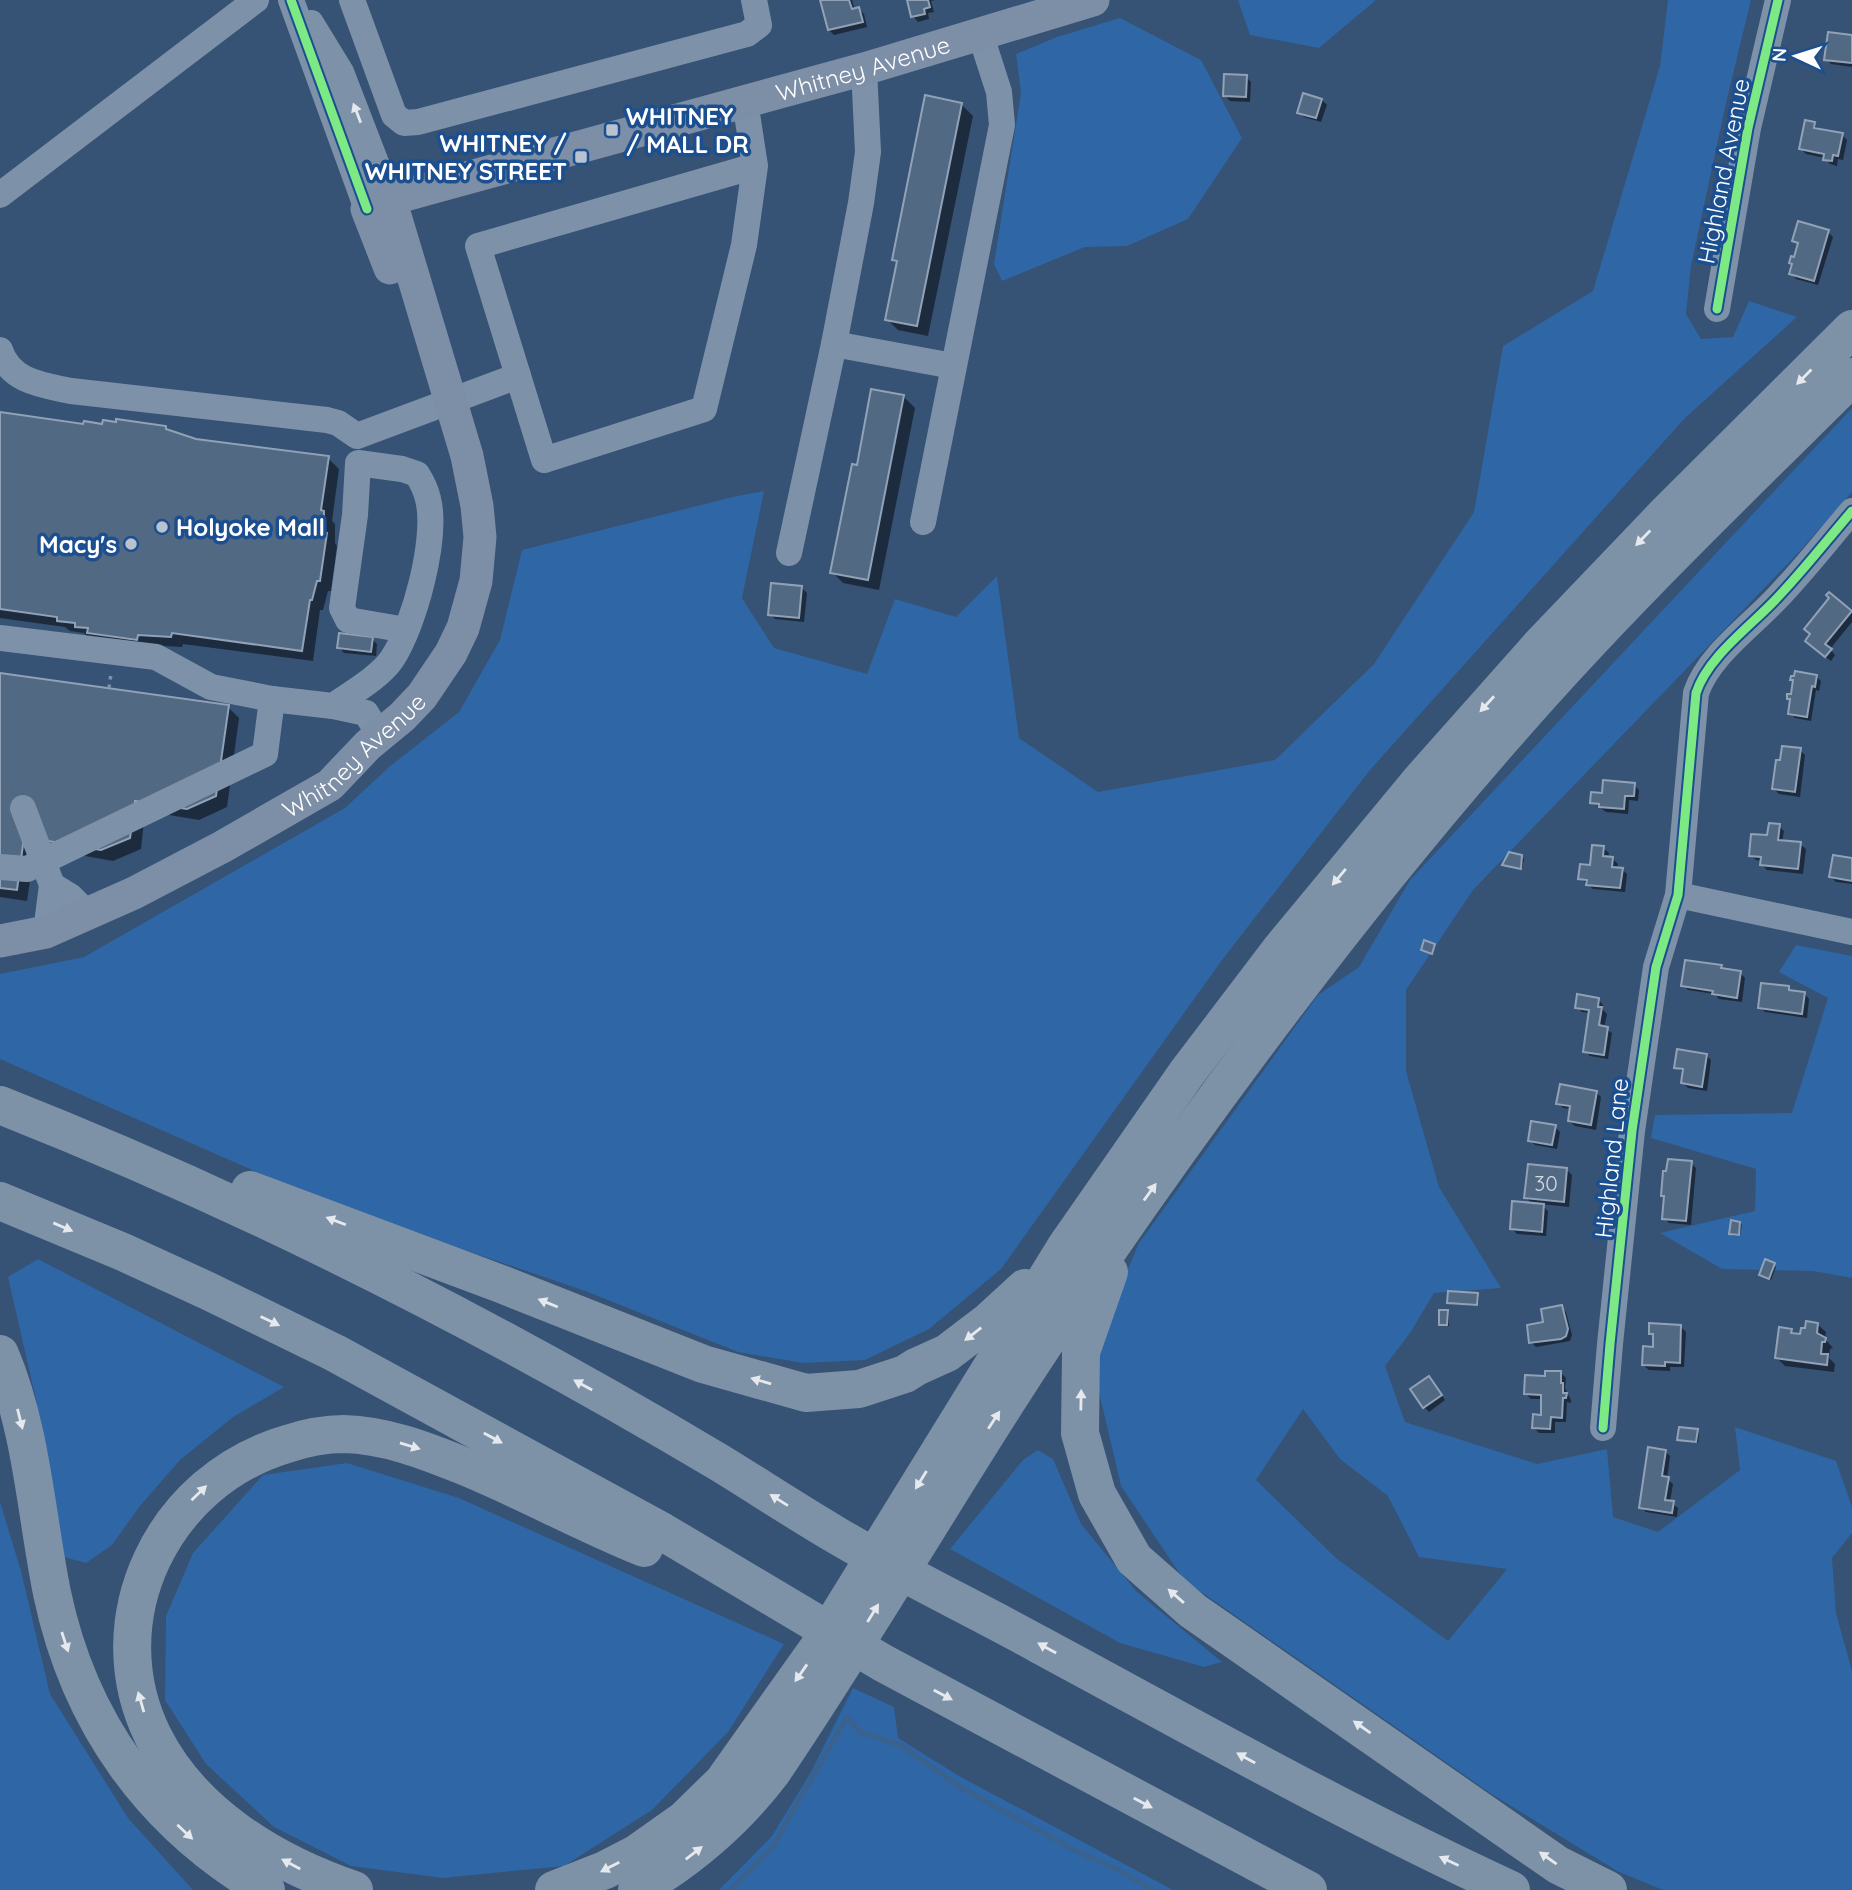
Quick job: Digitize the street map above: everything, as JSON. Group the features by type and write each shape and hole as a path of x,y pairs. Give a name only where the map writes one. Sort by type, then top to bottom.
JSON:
{"highway":[{"path":"554,1890 605,1870 636,1854 684,1820 723,1782 819,1647 1060,1256 1141,1138 1318,902 1412,790 1600,581 1852,329"},
{"path":"637,1890 681,1862 714,1836 737,1814 772,1772 998,1413 1126,1225 1332,943 1458,788 1612,618 1852,377"},
{"path":"0,1105 294,1205 703,1364 806,1393 859,1389 905,1374 947,1353 989,1321 1060,1256"},
{"path":"0,1105 224,1200 402,1288 638,1416 837,1536 928,1586 1295,1785 1511,1890"},
{"path":"0,1201 147,1263 335,1353 640,1520 883,1663 1308,1890"},
{"path":"1126,1225 1081,1352 1080,1433 1097,1494 1135,1559 1194,1611 1558,1865 1608,1890"},
{"path":"0,1354 23,1429 61,1632 89,1703 122,1760 163,1811 211,1855 266,1890"},
{"path":"354,1890 299,1868 223,1821 203,1803 166,1759 145,1716 135,1676 133,1645 138,1604 145,1578 166,1533 181,1512 197,1494 227,1471 259,1453 309,1438 341,1434 386,1439 415,1447 471,1469 635,1544 792,1608"}],"main road":[{"name":"Whitney Avenue","path":"0,941 61,907 134,893 222,848 330,785 368,745 409,710 438,675 463,628 476,581 480,537 477,506 467,456 449,401 414,332 379,204 864,69 1093,0"}],"street":[{"path":"0,195 256,0"},
{"path":"291,0 379,204"},
{"path":"297,0 341,72 379,204"},
{"path":"352,0 394,115 404,123 418,122 747,34 759,25 754,0"},
{"name":"Highland Avenue","path":"1717,309 1748,128 1778,0"},
{"path":"923,522 1002,125 999,92 980,33"},
{"path":"789,553 834,344 868,152 864,69"},
{"path":"745,101 755,166 744,245 704,409 544,460 478,246 755,166"},
{"path":"834,344 953,366"},
{"path":"0,350 13,372 33,383 71,391 322,419 338,423 357,436"},
{"path":"357,436 518,376"},
{"path":"357,436 355,515 342,608 348,620 406,630"},
{"path":"333,706 391,661 406,630 423,579 429,526 429,501 417,474 402,469 358,463"},
{"name":"Highland Lane","path":"1604,1429 1628,1163 1649,1000 1678,895 1690,736 1698,684 1714,662 1777,599 1852,511"},
{"path":"0,638 156,657 211,687 366,713 380,736"},
{"path":"0,867 27,869 265,754 272,699"},
{"path":"23,808 61,907"},
{"path":"1678,895 1852,932"}],"shaded area":[{"path":"1238,0 1376,0 1319,48 1250,35"},
{"path":"1668,0 1751,0 1691,266 1686,314 1701,339 1733,337 1749,301 1797,317 1684,419 1370,770 1222,960 1001,1269 929,1329 865,1360 803,1363 738,1352 588,1292 327,1203 0,1059 0,974 84,957 345,808 389,767 459,712 500,640 522,550 737,496 764,491 742,598 774,648 867,674 895,599 956,617 997,576 1019,738 1098,792 1275,760 1374,664 1474,512 1503,346 1593,291 1660,66"},
{"path":"1120,18 1201,60 1242,138 1188,219 1127,246 1085,247 1002,281 994,264 1021,93 1016,54 1057,37"},
{"path":"1852,408 1852,492 1799,552 1473,890 1406,990 1406,1071 1439,1187 1501,1288 1434,1293 1410,1333 1385,1366 1405,1422 1537,1464 1607,1449 1613,1517 1658,1532 1740,1470 1735,1427 1836,1461 1852,1507 1852,1533 1832,1558 1836,1613 1852,1671 1852,1890 1663,1890 1617,1871 1493,1795 1184,1580 1121,1486 1099,1392 1100,1335 1139,1243 1318,995 1359,967 1410,880","holes":["1303,1409 1340,1459 1388,1496 1419,1557 1507,1569 1448,1641 1336,1558 1256,1480"]},
{"path":"1796,945 1852,956 1852,1278 1813,1271 1722,1269 1660,1233 1755,1211 1756,1169 1651,1138 1655,1115 1792,1113 1828,998 1779,972"},
{"path":"38,1259 284,1387 233,1417 180,1460 140,1506 112,1545 86,1563 64,1557 36,1400 8,1277"},
{"path":"1038,1450 1053,1459 1081,1524 1137,1592 1222,1662 1204,1667 1120,1643 950,1549 1023,1460"},
{"path":"347,1463 459,1498 784,1644 728,1732 652,1810 564,1866 443,1878 351,1866 274,1827 206,1764 165,1700 166,1616 193,1553 263,1475"},
{"path":"0,1502 21,1571 50,1694 128,1818 193,1890 0,1890"},
{"path":"853,1688 894,1707 898,1738 959,1776 1173,1890 719,1890 772,1836 811,1772"}],"building":[{"path":"820,0 849,0 852,9 859,7 863,22 828,30"},
{"path":"907,0 928,0 930,7 924,9 925,14 911,17"},
{"path":"1828,32 1852,35 1852,63 1824,60"},
{"path":"1224,74 1247,75 1246,97 1223,96"},
{"path":"1303,93 1322,99 1316,118 1297,113"},
{"path":"925,95 962,103 917,326 885,320 897,261 892,260"},
{"path":"1805,120 1815,122 1814,128 1843,133 1838,156 1833,155 1832,161 1823,160 1824,154 1799,149"},
{"path":"1798,221 1829,230 1814,281 1789,274 1791,256 1794,257 1798,243 1792,241"},
{"path":"871,389 904,395 868,580 830,573 852,464 857,465"},
{"name":"Holyoke Mall","path":"0,412 83,424 84,421 102,424 103,420 116,422 116,419 166,426 166,429 196,439 329,456 321,510 324,511 324,532 327,533 320,581 317,581 310,600 302,651 172,633 171,637 138,635 137,640 87,633 88,628 57,621 57,617 0,609"},
{"path":"771,583 802,586 799,618 768,615"},
{"path":"1829,592 1852,611 1825,644 1832,649 1825,657 1805,641 1810,634 1804,629 1829,598 1826,595"},
{"path":"339,633 373,637 371,652 337,648"},
{"path":"1795,671 1817,675 1815,687 1812,686 1807,717 1788,714 1790,699 1787,699 1787,694 1791,694 1793,680 1790,680"},
{"path":"0,673 229,705 216,796 187,809 135,801 130,838 101,850 24,837 17,890 0,888"},
{"path":"1782,746 1801,748 1795,792 1772,789 1776,760 1780,760"},
{"path":"1603,780 1635,783 1634,796 1625,796 1624,809 1599,807 1599,804 1590,803 1591,792 1602,793"},
{"path":"1769,823 1780,824 1778,840 1801,842 1798,869 1760,865 1761,857 1749,856 1751,834 1767,835"},
{"path":"1592,845 1604,846 1603,856 1613,857 1612,867 1623,868 1620,888 1586,885 1587,880 1578,879 1580,864 1590,865"},
{"path":"1509,852 1522,855 1521,869 1502,865"},
{"path":"1833,855 1852,858 1852,881 1829,877"},
{"path":"1424,940 1435,944 1432,954 1421,950"},
{"path":"1685,960 1722,965 1721,968 1741,971 1737,998 1681,986"},
{"path":"1761,983 1789,986 1789,990 1805,992 1802,1014 1758,1008"},
{"path":"1577,994 1599,998 1598,1007 1602,1007 1599,1025 1608,1027 1604,1055 1583,1052 1589,1010 1575,1008"},
{"path":"1677,1049 1707,1054 1702,1087 1681,1083 1683,1069 1674,1068"},
{"path":"1560,1084 1597,1091 1591,1125 1568,1121 1570,1106 1556,1104"},
{"path":"1531,1121 1556,1125 1552,1145 1528,1141"},
{"path":"1668,1159 1692,1161 1686,1221 1662,1219 1663,1171 1666,1171"},
{"path":"1528,1164 1567,1168 1564,1202 1524,1198"},
{"path":"1512,1201 1544,1204 1542,1232 1510,1229"},
{"path":"1731,1220 1740,1222 1739,1235 1729,1234"},
{"path":"1765,1259 1775,1263 1769,1279 1759,1275"},
{"path":"1448,1291 1478,1293 1477,1305 1447,1303"},
{"path":"1562,1305 1568,1329 1566,1336 1529,1343 1527,1325 1543,1322 1541,1309"},
{"path":"1439,1310 1448,1310 1447,1325 1439,1325"},
{"path":"1806,1321 1818,1323 1817,1333 1826,1338 1825,1342 1822,1342 1821,1354 1828,1354 1827,1365 1775,1358 1779,1327 1792,1329 1791,1333 1800,1334"},
{"path":"1649,1323 1681,1325 1680,1363 1665,1362 1665,1366 1642,1365 1643,1346 1653,1347 1653,1334 1649,1334"},
{"path":"1545,1371 1561,1371 1563,1393 1567,1393 1566,1398 1563,1398 1562,1418 1551,1417 1550,1429 1532,1428 1533,1414 1541,1415 1541,1395 1524,1394 1525,1375 1545,1376"},
{"path":"1429,1376 1442,1395 1423,1408 1410,1389"},
{"path":"1679,1427 1698,1429 1696,1442 1677,1440"},
{"path":"1648,1447 1666,1450 1662,1476 1669,1477 1665,1500 1674,1501 1672,1513 1639,1508"}],"waterway":[{"path":"731,1890 773,1846 847,1717 860,1732 900,1745 963,1789 1154,1890"}],"cycle path":[{"path":"291,0 367,209"},
{"path":"1717,309 1748,128 1778,0"},
{"path":"1603,1428 1632,1131 1656,967 1678,895 1696,693 1702,679 1720,654 1787,588 1852,511"}],"place":[{"name":"WHITNEY / MALL DR","path":"612,130"},
{"name":"WHITNEY / WHITNEY STREET","path":"581,157"},
{"name":"Holyoke Mall","path":"162,527"},
{"name":"Macy's","path":"131,544"}]}
